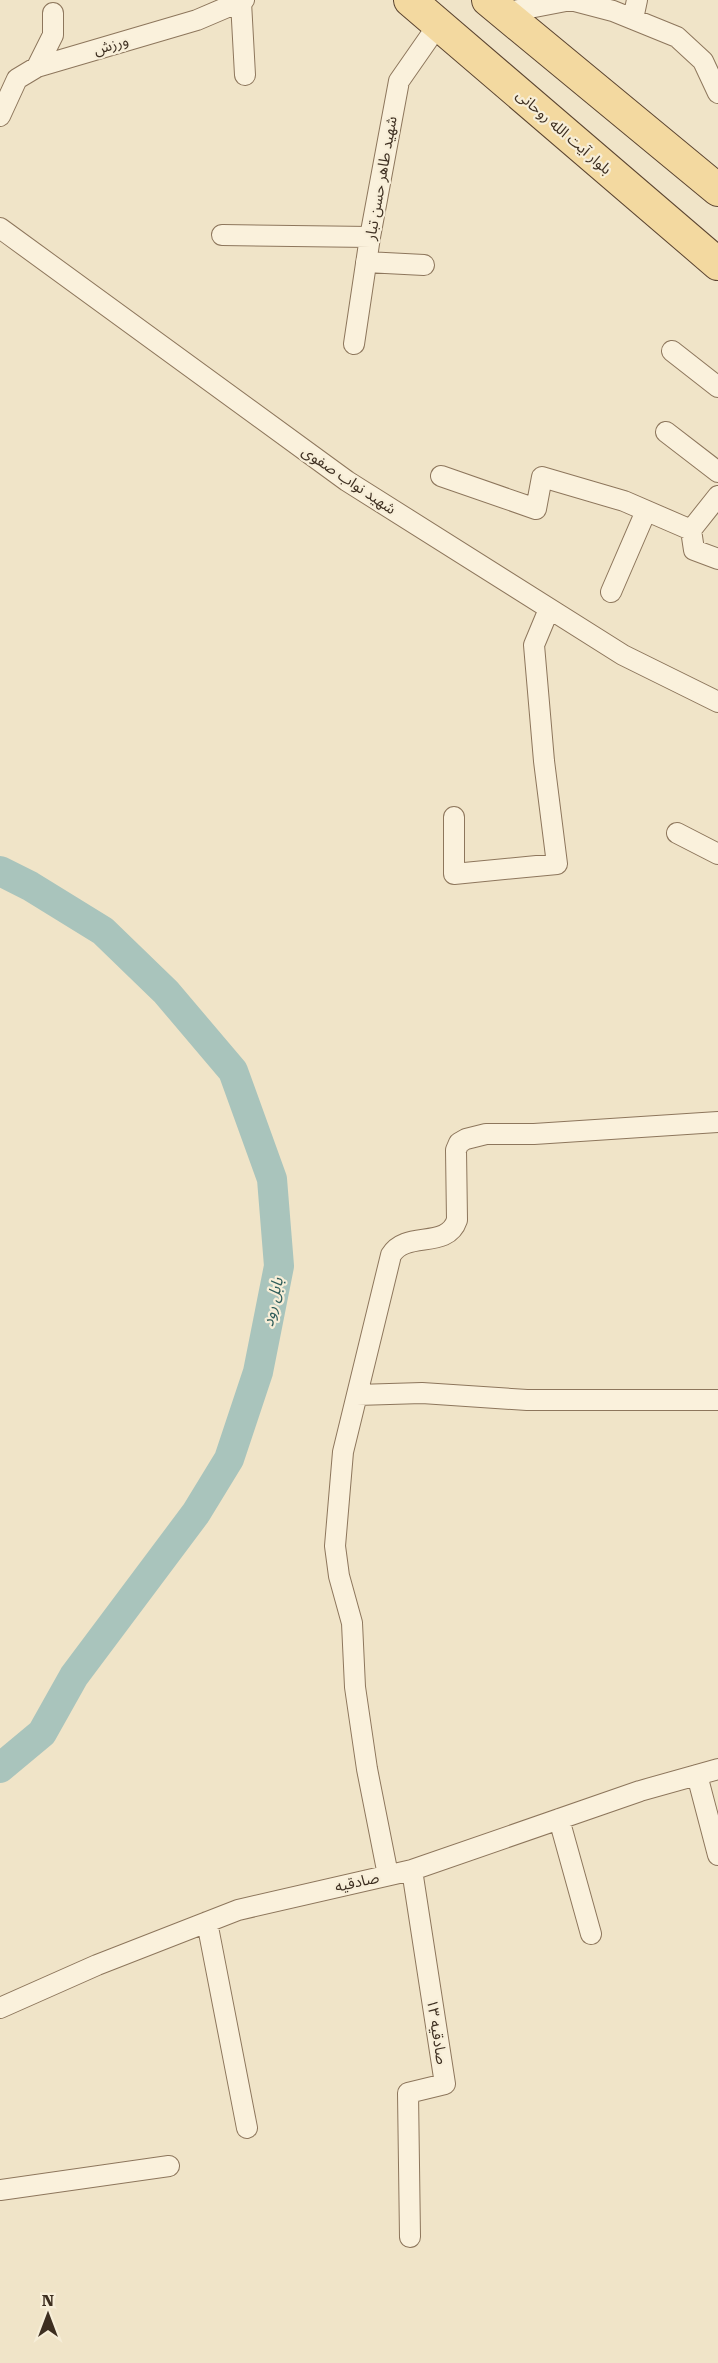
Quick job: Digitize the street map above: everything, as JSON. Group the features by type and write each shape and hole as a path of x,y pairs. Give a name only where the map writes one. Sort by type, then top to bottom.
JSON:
{"main road":[{"name":"بلوار آیت الله روحانی","path":"410,0 718,264"},
{"path":"496,6 718,190"}],"street":[{"path":"496,6 571,0 635,10 677,37 703,61 718,93"},
{"name":"ورزش","path":"0,116 17,79 37,67 197,20 243,1"},
{"path":"243,1 245,75"},
{"path":"37,67 53,35 53,13"},
{"name":"شهید طاهر حسن تبار","path":"354,344 370,237 399,81 438,25"},
{"name":"شهید نواب صفوی","path":"0,228 347,481 623,655 718,702"},
{"path":"222,235 370,237"},
{"path":"366,262 424,265"},
{"path":"672,351 718,387"},
{"path":"666,432 718,472"},
{"path":"441,476 536,509 542,477 624,501 690,530"},
{"path":"690,530 718,496"},
{"path":"611,592 646,511"},
{"path":"690,530 694,550 718,559"},
{"path":"453,817 454,874 557,864 544,761 534,645 549,609"},
{"path":"677,833 718,854"},
{"path":"388,1875 367,1769 355,1687 352,1623 339,1576 335,1546 343,1452 394,1250 413,1240 442,1236 455,1227 457,1220 455,1156 459,1143 486,1134 534,1134 718,1122"},
{"path":"357,1395 422,1393 527,1400 718,1400"},
{"name":"صادقیه","path":"0,2008 97,1965 238,1910 412,1870 559,1819 718,1769"},
{"path":"697,1775 718,1855"},
{"path":"559,1819 591,1934"},
{"name":"صادقیه ۱۳","path":"410,2237 408,2093 445,2084 412,1870"},
{"path":"207,1922 247,2128"},
{"path":"0,2020 30,1994"},
{"path":"0,2190 169,2166"}],"waterway":[{"name":"بابل رود","path":"0,871 30,886 103,931 166,992 233,1071 272,1179 279,1266 258,1372 229,1459 196,1513 74,1676 42,1733 0,1768"}]}
